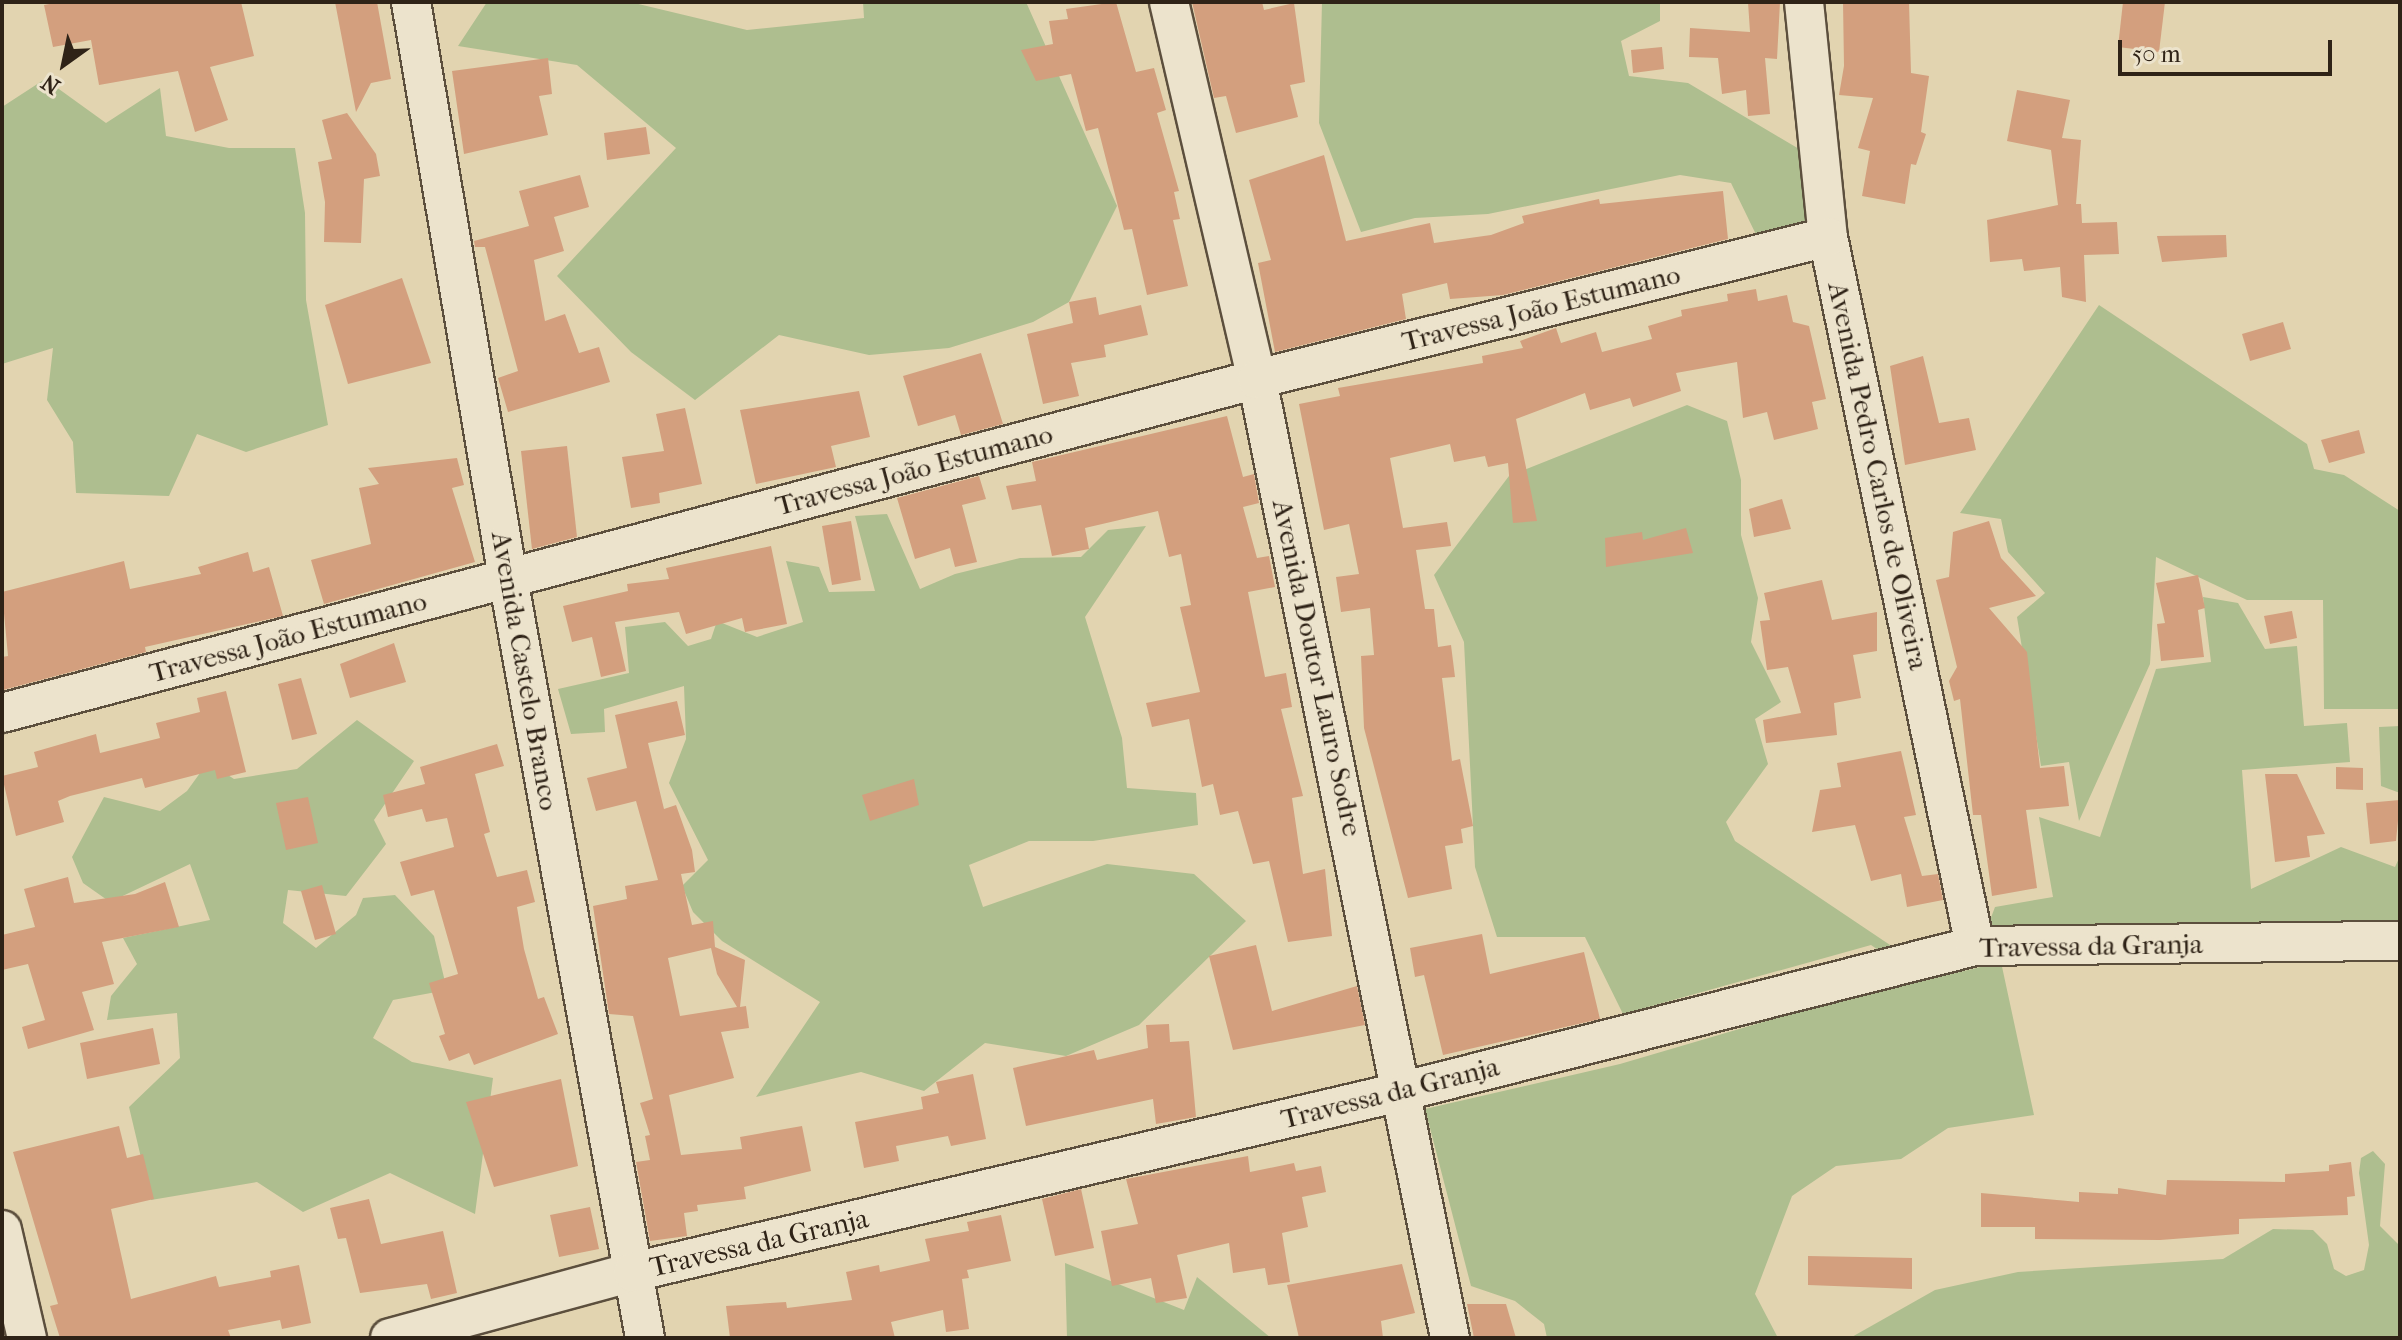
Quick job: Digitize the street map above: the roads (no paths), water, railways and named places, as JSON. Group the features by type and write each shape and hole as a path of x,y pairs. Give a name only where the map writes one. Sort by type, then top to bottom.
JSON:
{"street":[{"name":"Avenida Castelo Branco","path":"411,2 508,578 645,1338"},
{"name":"Avenida Doutor Lauro Sodre","path":"1169,2 1257,379 1404,1091 1450,1338"},
{"name":"Avenida Pedro Carlos de Oliveira","path":"1804,2 1828,237 1975,946"},
{"name":"Travessa João Estumano","path":"2,713 1257,379 1828,237"},
{"name":"Travessa da Granja","path":"390,1338 633,1272 1404,1091 1975,946 2400,941"},
{"path":"2,1230 27,1338"}]}
